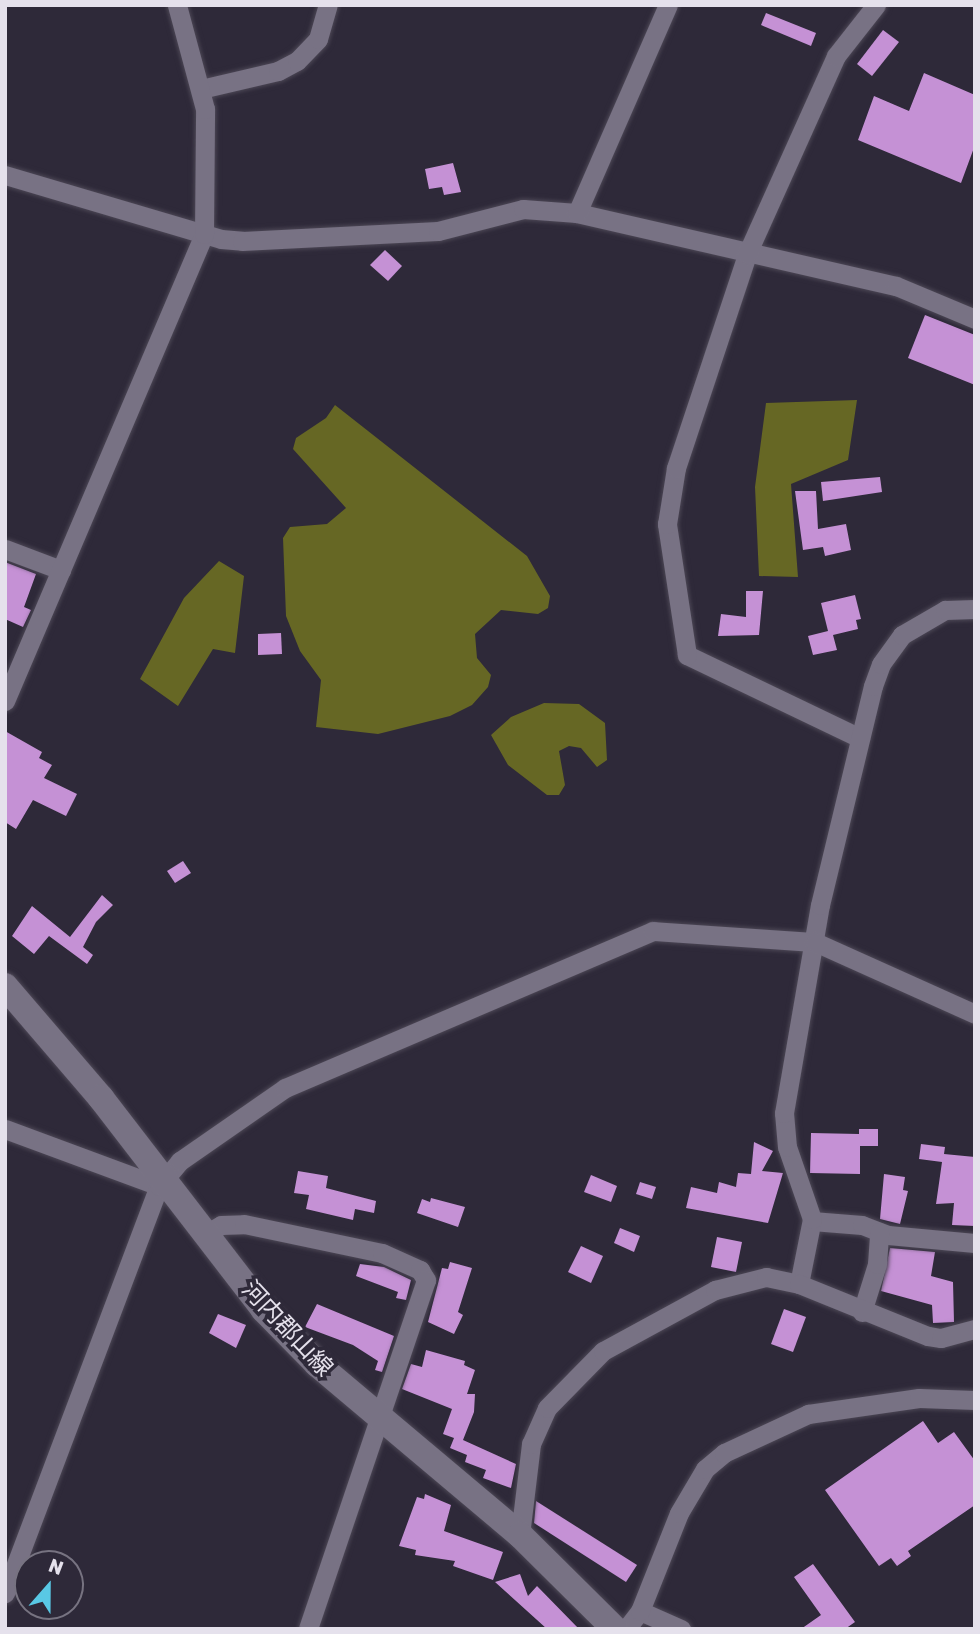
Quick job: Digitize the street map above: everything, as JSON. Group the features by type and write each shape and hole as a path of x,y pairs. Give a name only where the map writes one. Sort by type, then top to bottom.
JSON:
{"main road":[{"name":"河内郡山線","path":"5,986 264,1310 379,1419 520,1535 615,1629"}],"street":[{"path":"5,701 204,234 207,163 201,89 177,5"},
{"path":"201,89 278,71 297,61 318,39 328,5"},
{"path":"577,213 668,5"},
{"path":"860,738 687,655 668,510 686,435 747,254 836,57 868,8"},
{"path":"5,175 204,234 242,242 356,238 438,231 523,209 577,213 896,286 975,319"},
{"path":"5,549 61,570"},
{"path":"799,1284 812,1221 787,1147 784,1113 815,942 860,738 881,664 895,643 920,622 945,610 975,609"},
{"path":"5,1593 161,1183 180,1161 285,1088 653,931 815,942 975,1014"},
{"path":"5,1129 161,1183"},
{"path":"812,1221 862,1225 879,1232 975,1242"},
{"path":"205,1234 221,1225 244,1224 374,1251 420,1270 426,1290 308,1628"},
{"path":"862,1312 877,1264 879,1232"},
{"path":"520,1535 533,1434 557,1396 603,1351 732,1282 766,1277 799,1284 862,1312 928,1336 940,1338 975,1329"},
{"path":"626,1629 640,1611 679,1513 705,1469 724,1453 808,1414 919,1398 975,1400"},
{"path":"640,1611 681,1629"}],"shaded area":[{"path":"857,400 848,460 791,484 798,577 759,576 755,487 766,403"},
{"path":"335,405 527,556 550,596 548,608 538,614 501,610 475,634 477,658 491,675 488,687 472,705 450,716 378,734 316,727 321,680 300,651 286,616 283,538 290,527 327,524 346,508 293,449 296,438 326,418"},
{"path":"219,561 244,576 235,653 213,649 178,706 140,679 184,598"},
{"path":"544,703 579,704 605,723 607,760 597,767 581,748 569,746 559,751 565,785 559,795 547,795 508,765 491,735 511,717"}],"building":[{"path":"766,13 816,33 811,46 761,25"},
{"path":"883,30 899,42 872,76 857,64"},
{"path":"924,73 975,95 975,145 961,183 858,140 874,96 909,111"},
{"path":"453,163 461,192 444,195 442,187 429,189 425,169"},
{"path":"385,250 402,266 388,281 370,265"},
{"path":"925,315 975,335 975,385 908,358"},
{"path":"880,477 882,492 823,501 821,482"},
{"path":"795,491 816,491 818,529 846,524 851,550 825,556 823,547 803,550"},
{"path":"5,562 36,574 24,607 31,610 23,627 5,619"},
{"path":"746,591 763,591 759,635 718,636 721,614 746,617"},
{"path":"855,595 861,619 856,620 858,629 833,635 837,650 813,655 808,636 828,631 821,603"},
{"path":"281,633 282,654 258,655 258,634"},
{"path":"5,731 42,752 39,758 52,765 44,778 77,794 66,816 33,800 16,829 5,822"},
{"path":"183,861 191,873 175,883 167,871"},
{"path":"102,895 113,905 96,922 83,947 93,955 87,964 49,936 34,954 12,936 32,906 70,937"},
{"path":"859,1129 878,1129 878,1146 860,1146 860,1174 810,1173 811,1133 859,1134"},
{"path":"754,1142 773,1151 762,1171 783,1173 768,1223 686,1208 691,1187 717,1193 719,1182 736,1187 738,1173 751,1174"},
{"path":"921,1144 945,1147 944,1154 975,1157 975,1226 952,1225 954,1203 936,1204 942,1162 919,1159"},
{"path":"298,1171 328,1176 326,1188 376,1201 374,1213 355,1209 353,1220 306,1209 309,1195 294,1193"},
{"path":"884,1174 905,1177 903,1190 908,1191 900,1224 880,1219"},
{"path":"591,1175 617,1186 611,1202 584,1192"},
{"path":"640,1182 656,1187 652,1199 636,1194"},
{"path":"431,1198 465,1207 458,1227 417,1213 422,1199 430,1202"},
{"path":"620,1228 640,1236 634,1252 614,1243"},
{"path":"717,1237 742,1242 736,1272 711,1267"},
{"path":"581,1246 603,1256 591,1283 568,1272"},
{"path":"890,1248 935,1252 931,1276 953,1282 954,1322 933,1323 932,1305 881,1291"},
{"path":"450,1262 472,1268 458,1312 463,1315 454,1334 428,1322 442,1268 448,1269"},
{"path":"360,1264 384,1267 411,1280 406,1300 396,1298 398,1292 356,1276"},
{"path":"317,1304 394,1336 382,1372 375,1370 378,1361 353,1345 305,1327"},
{"path":"784,1309 806,1317 793,1352 771,1344"},
{"path":"218,1314 246,1325 236,1348 209,1333"},
{"path":"426,1350 465,1361 464,1365 475,1370 467,1394 475,1394 474,1412 463,1440 516,1464 511,1488 483,1478 486,1470 465,1462 467,1455 450,1448 454,1438 443,1434 452,1409 402,1389 411,1364 422,1367"},
{"path":"923,1421 938,1443 954,1432 975,1461 975,1505 908,1551 911,1556 897,1566 891,1558 879,1566 825,1490"},
{"path":"425,1494 451,1505 444,1531 503,1552 493,1580 453,1566 455,1561 415,1555 416,1550 399,1546 417,1497 424,1499"},
{"path":"536,1501 637,1565 626,1582 534,1523"},
{"path":"813,1564 855,1622 845,1629 801,1629 821,1615 794,1577"},
{"path":"520,1574 528,1596 537,1586 579,1629 547,1629 495,1582"}]}
